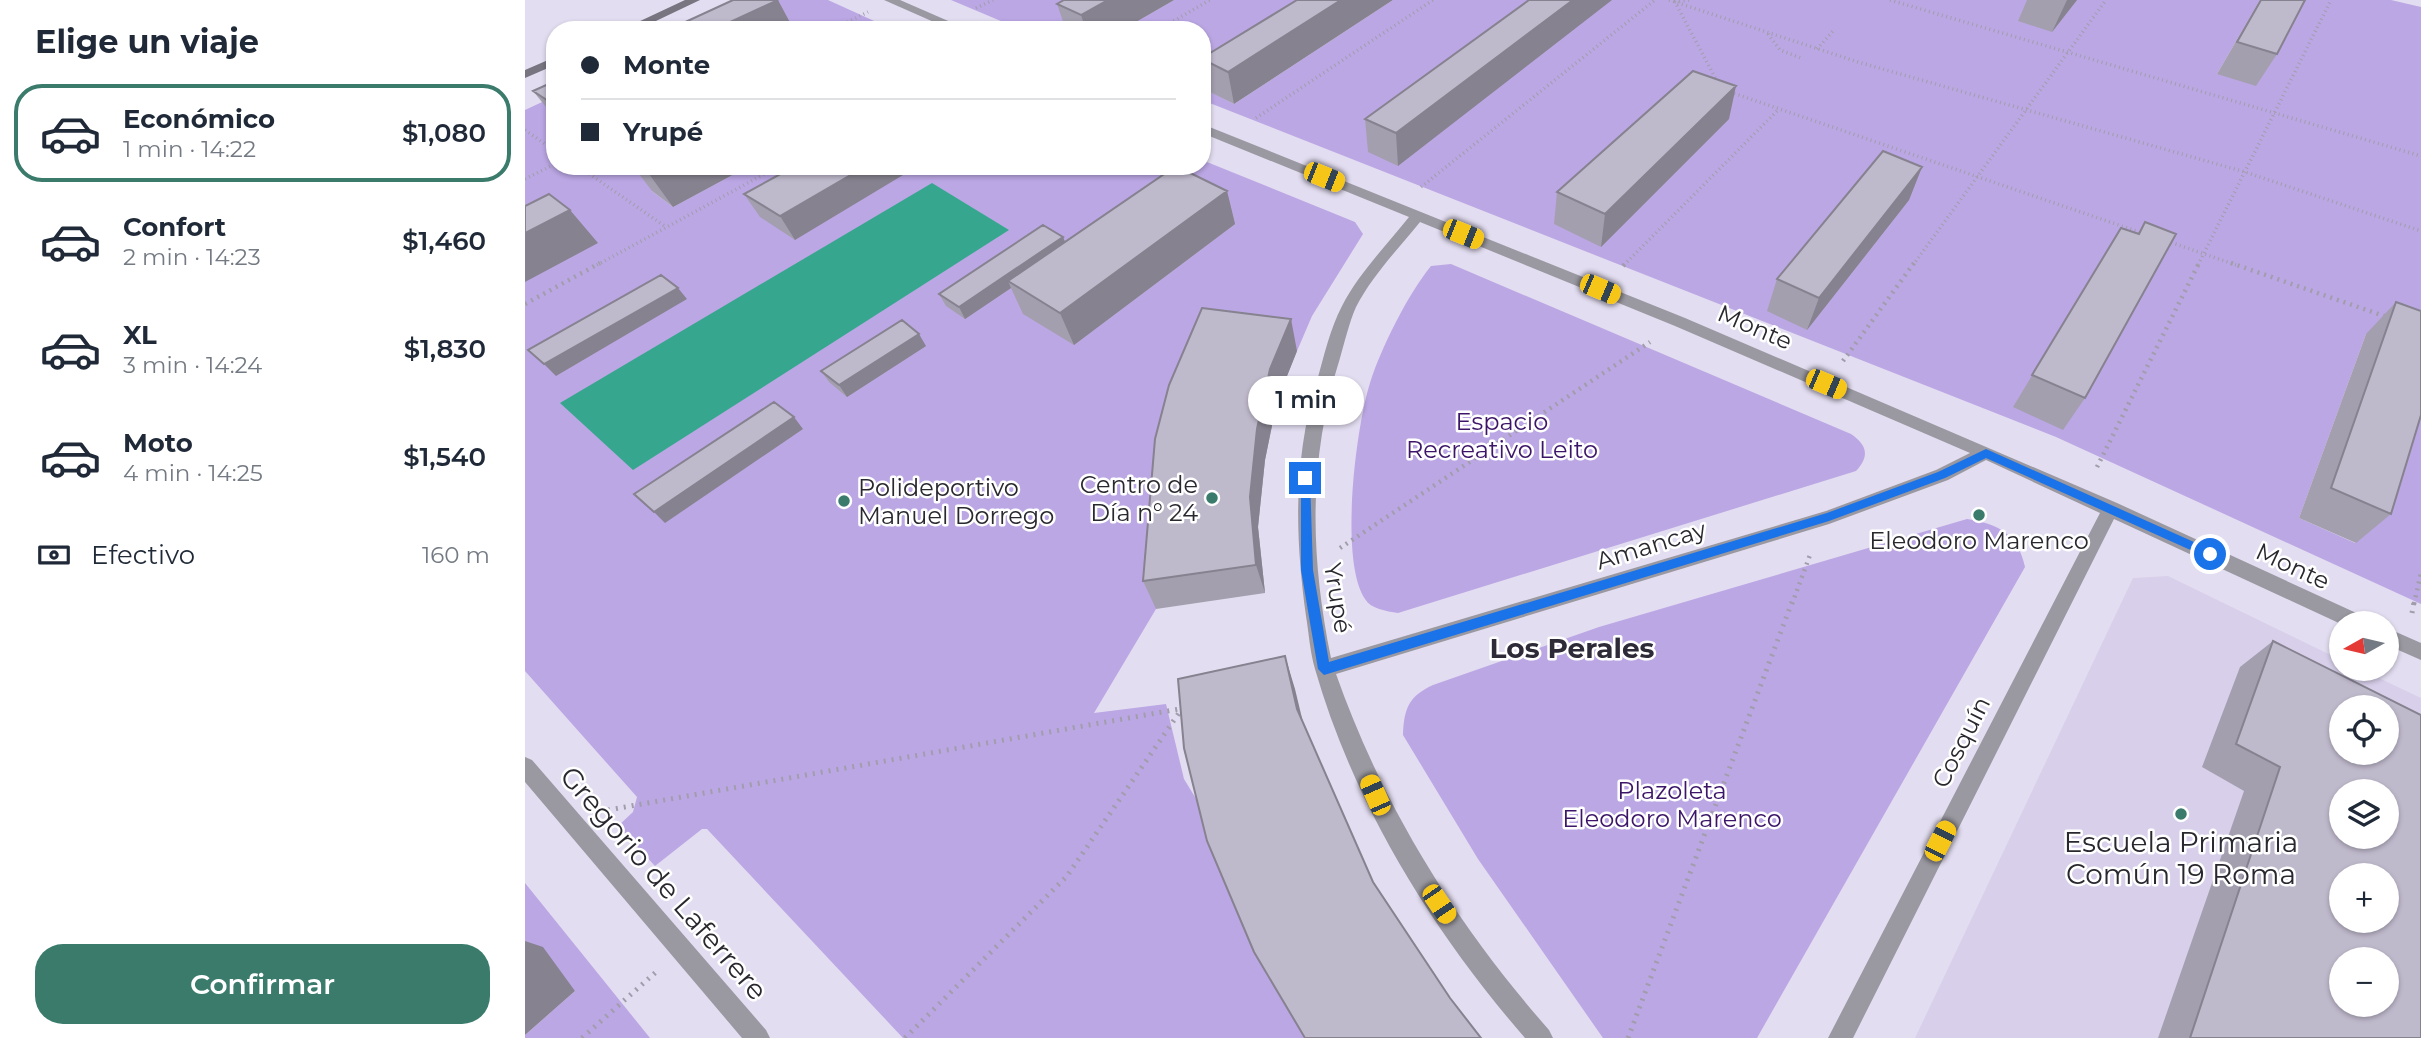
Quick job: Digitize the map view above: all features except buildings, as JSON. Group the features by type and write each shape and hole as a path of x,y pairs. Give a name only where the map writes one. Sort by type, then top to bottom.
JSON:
{"main road":[{"path":"647,21 694,0"},
{"path":"525,74 546,65"}],"street":[{"path":"891,0 941,21"},
{"name":"Monte","path":"1211,132 1826,384 2111,508 2332,611"},
{"name":"Yrupé","path":"1417,216 1352,302 1316,404 1305,478 1307,570 1324,669 1345,727 1375,795 1411,862 1467,945 1541,1038"},
{"name":"Amancay","path":"1324,669 1829,517 1941,475 1986,453"},
{"name":"Cosquín","path":"1840,1038 2111,508"},
{"path":"2399,642 2421,652"},
{"name":"Gregorio de Laferrere","path":"525,767 758,1038"}],"path":[{"path":"849,21 891,0"},
{"path":"1174,21 1210,0"},
{"path":"1227,138 1433,0"},
{"path":"1396,207 1654,0"},
{"path":"1669,0 1818,49 2245,173 2421,231"},
{"path":"1675,2 1689,0"},
{"path":"1890,0 2421,156"},
{"path":"1826,384 2106,0"},
{"path":"2083,496 2331,0"},
{"path":"1675,2 1722,89 2154,237"},
{"path":"1818,49 1834,30"},
{"path":"1767,33 1771,43 1781,52 1801,58"},
{"path":"1600,289 1779,109"},
{"path":"525,130 546,145"},
{"path":"525,178 546,168"},
{"path":"590,175 666,227"},
{"path":"525,304 762,175"},
{"path":"2166,241 2395,320"},
{"path":"1307,570 1680,322"},
{"path":"1628,1038 1804,568 1829,517"},
{"path":"568,818 1192,707"},
{"path":"905,1038 1067,876 1182,709"},
{"path":"582,1038 683,948"}],"shaded area":[{"path":"932,183 1009,230 633,470 560,403"},
{"name":"Escuela Primaria Común 19 Roma","path":"2168,576 2329,654 2329,681 2385,681 2421,698 2421,1038 1915,1038 2133,578"}],"green space":[{"path":"767,0 828,0 874,21 722,21"},
{"path":"951,0 1132,0 1095,21 1001,21"},
{"path":"1174,0 1352,0 1211,90 1211,21 1138,21"},
{"path":"1393,0 2260,0 2217,74 2301,0 2391,0 2421,7 2421,604 2056,437 1211,104 1211,92 1234,104","holes":["2366,334 2356,543 2299,518"]},
{"name":"Polideportivo Manuel Dorrego","path":"546,100 546,175 683,175 652,191 673,207 732,175 1211,175 1211,164 1355,222 1363,234 1312,316 1297,351 1160,533 1156,609 1094,713 1166,704 1184,779 1242,874 1322,1038 903,1038 707,829 702,829 655,866 618,826 633,812 637,797 525,671 525,110"},
{"name":"Espacio Recreativo Leito","path":"1451,264 1851,434 1861,442 1865,456 1856,471 1398,613 1375,607 1365,599 1357,580 1351,525 1355,460 1365,403 1381,354 1413,291 1431,266"},
{"name":"Plazoleta Eleodoro Marenco","path":"1967,519 1989,524 2005,533 2017,546 2025,567 1757,1038 1603,1038 1478,859 1403,735 1409,704 1418,694 1433,685 1599,627"},
{"path":"525,883 650,1038 525,1038 525,1035 575,991 525,962"}],"place":[{"name":"Centro de Día n° 24","path":"1212,498"},
{"name":"Polideportivo Manuel Dorrego","path":"844,501"},
{"name":"Eleodoro Marenco","path":"1979,515"},
{"name":"Escuela Primaria Común 19 Roma","path":"2181,814"}],"district":[{"name":"Los Perales","path":"1572,648"}],"route":[{"path":"1305,478 1307,570 1324,669 1829,517 1941,475 1986,453 2210,554"}]}
